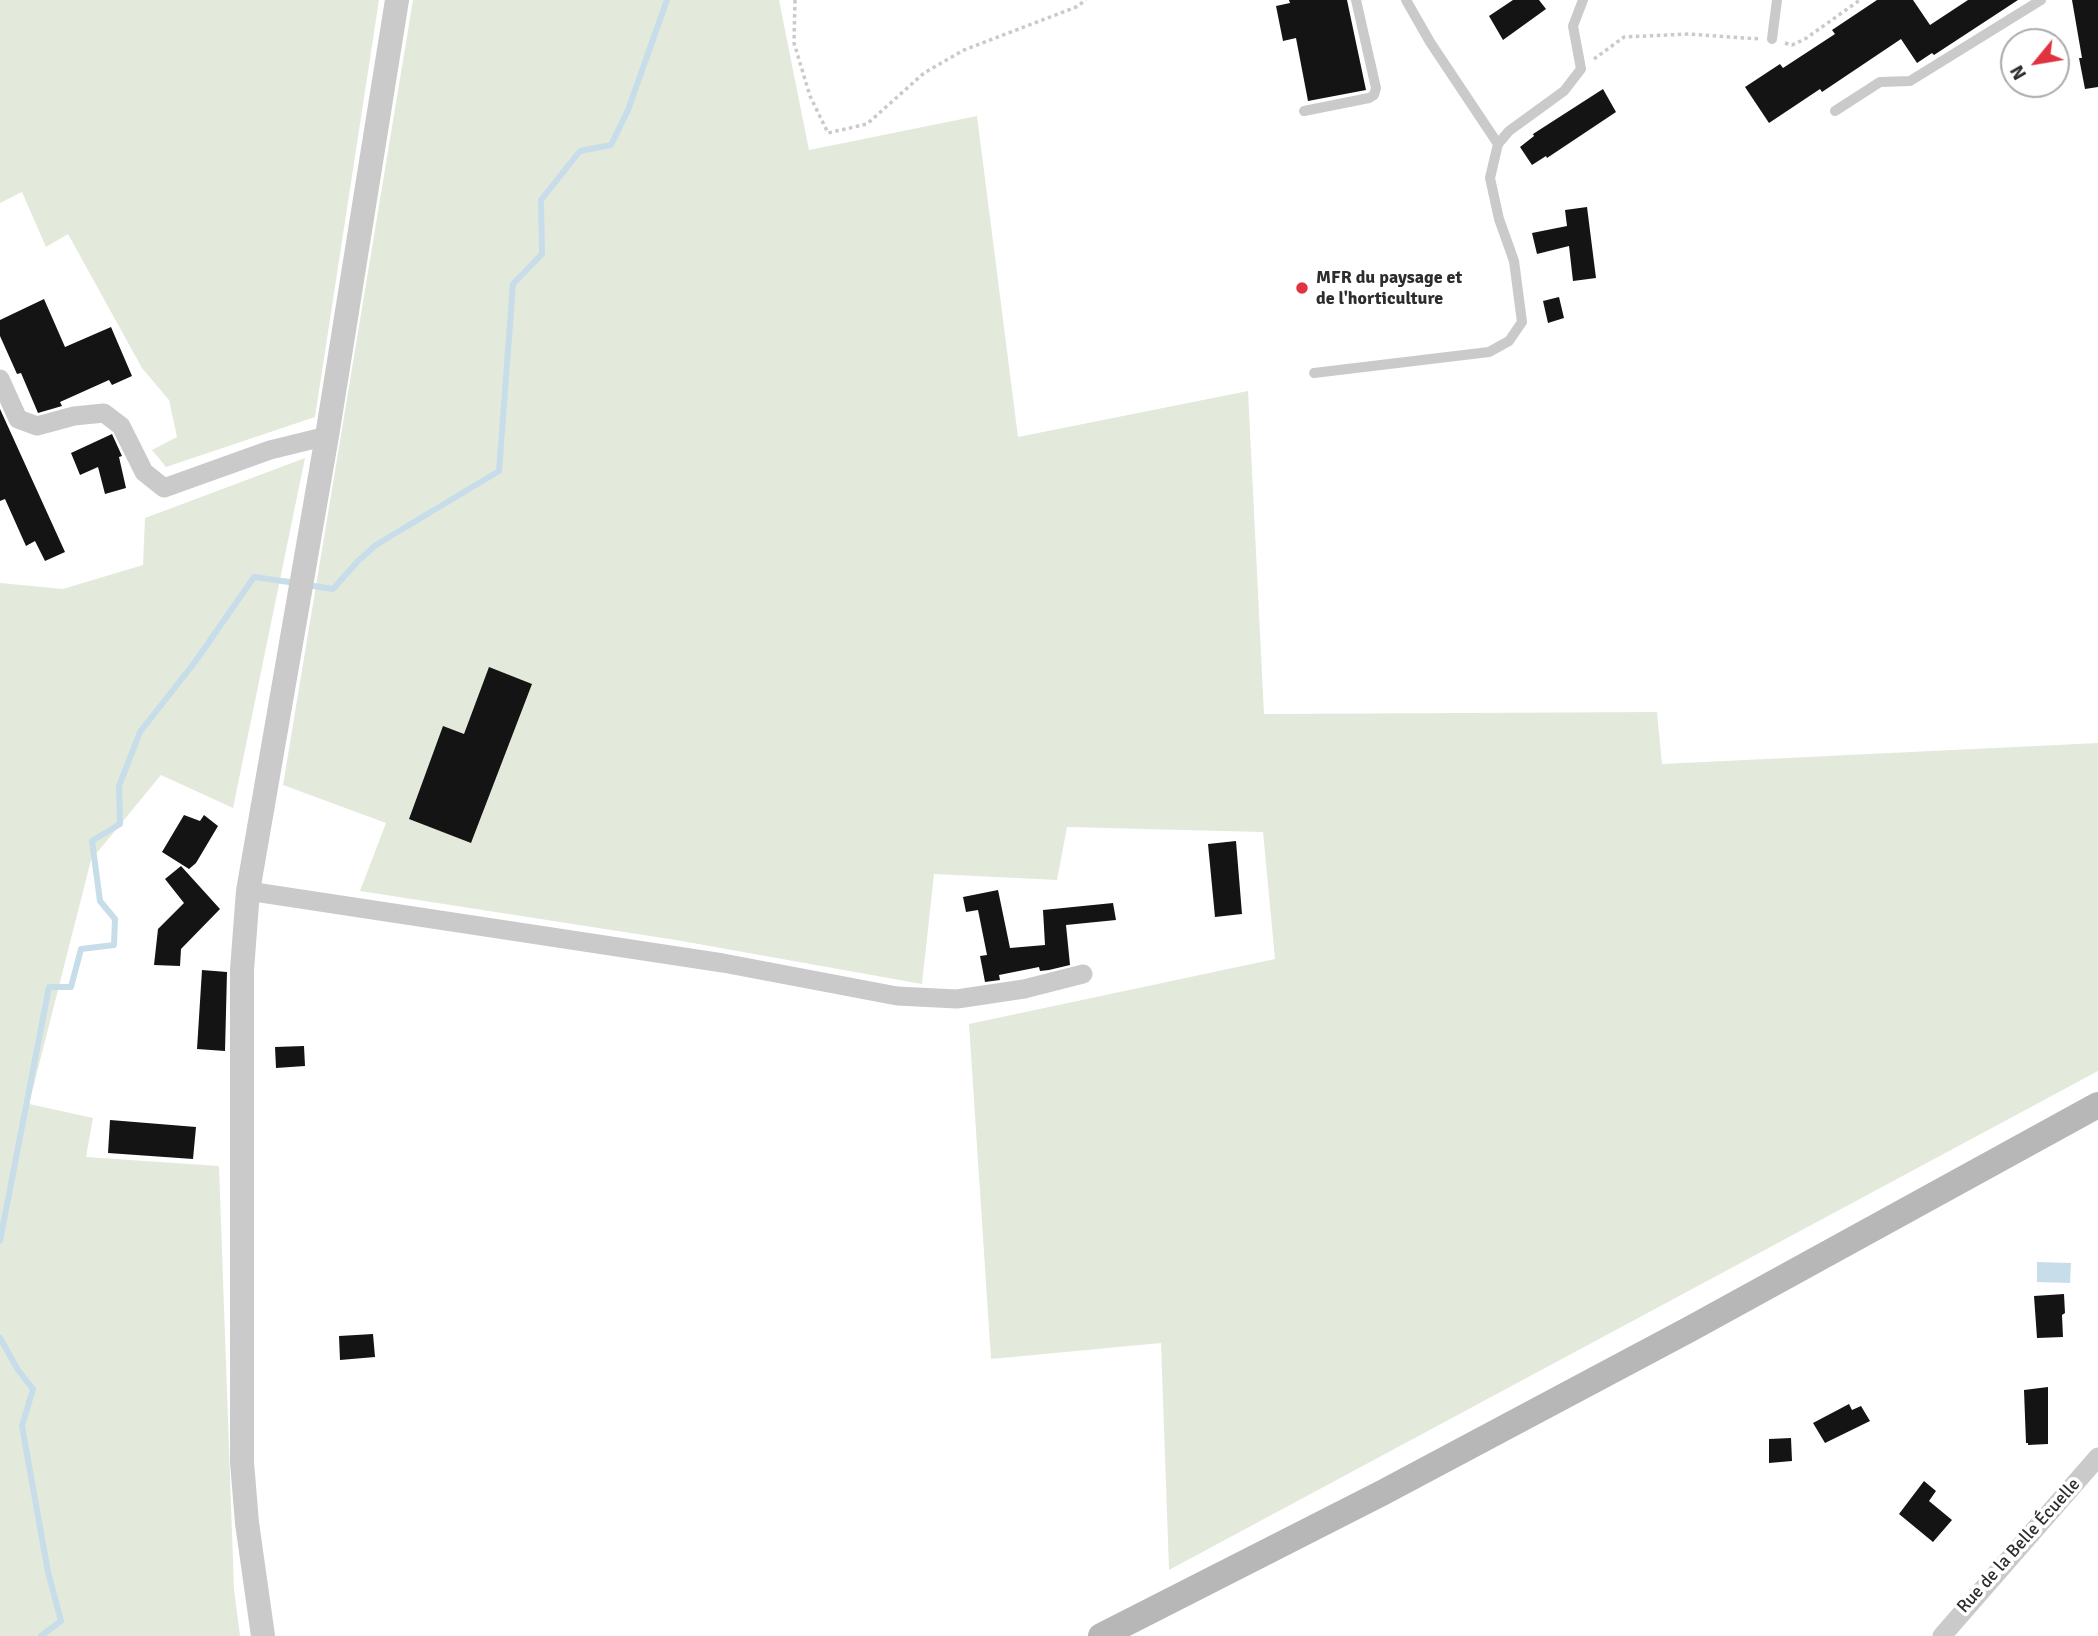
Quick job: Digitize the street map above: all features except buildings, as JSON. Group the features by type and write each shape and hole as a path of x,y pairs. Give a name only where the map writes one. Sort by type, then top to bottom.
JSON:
{"main road":[{"path":"1101,1636 1370,1499 2098,1105"}],"street":[{"path":"263,1636 247,1523 243,1462 240,1075 242,970 248,891 327,436 397,0"},
{"path":"0,379 18,419 37,426 74,416 104,413 121,426 144,472 164,488 270,450 327,436"},
{"path":"248,891 723,963 897,996 957,999 1024,989 1083,974"},
{"name":"Rue de la Belle Écuelle","path":"1942,1636 2098,1457"}],"lane":[{"path":"1304,111 1374,95 1376,88 1356,0"},
{"path":"1406,0 1430,42 1499,144"},
{"path":"1314,373 1489,352 1509,341 1522,322 1514,261 1499,219 1490,178 1499,144 1508,131 1564,91 1581,69 1573,26 1583,0"},
{"path":"1772,40 1777,0"},
{"path":"1835,111 1880,82 1910,81 2041,0"}],"path":[{"path":"795,0 794,43 810,96 828,133 867,124 924,73 964,50 1076,7 1086,0"},
{"path":"1581,69 1623,37 1689,34 1772,40 1793,45 1860,0"}],"green space":[{"path":"0,0 379,0 315,417 166,467 152,450 177,437 169,400 142,368 68,234 46,247 22,192 0,203"},
{"path":"413,0 779,0 809,150 977,116 1018,437 1248,391 1264,714 1657,712 1662,764 2098,743 2098,1071 1169,1570 1161,1343 991,1359 969,1024 1275,959 1263,832 1067,827 1057,880 934,874 922,984 676,940 360,891 386,823 283,785"},
{"path":"305,458 233,808 161,775 91,860 29,1104 93,1118 86,1157 219,1166 234,1589 240,1636 0,1636 0,583 63,589 143,565 145,518"}],"water":[{"path":"2037,1262 2071,1263 2070,1283 2037,1282"}],"waterway":[{"path":"307,585 333,589 376,545 499,471 513,284 542,254 541,200 580,151 611,145 628,110 667,0"},
{"path":"0,1241 49,987 71,987 81,949 114,945 115,919 100,901 92,841 120,824 119,786 140,732 195,662 254,577 296,583"},
{"path":"0,1338 18,1370 33,1389 22,1426 48,1572 61,1621 41,1636"}],"place":[{"name":"MFR du paysage et de l'horticulture","path":"1302,288"}]}
